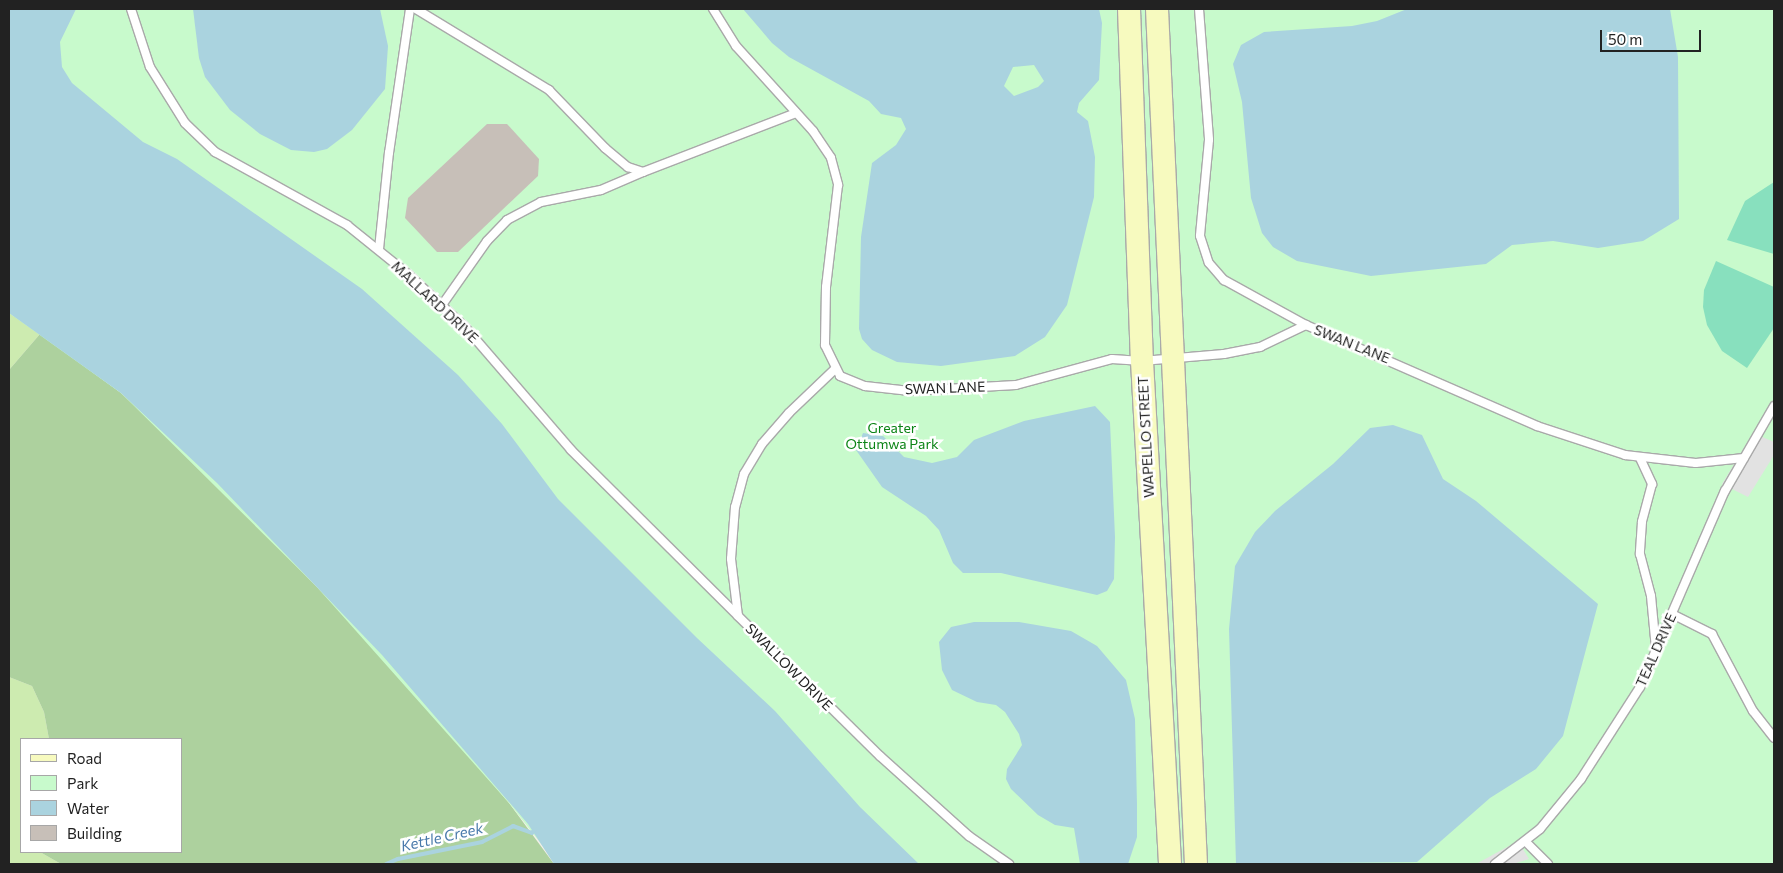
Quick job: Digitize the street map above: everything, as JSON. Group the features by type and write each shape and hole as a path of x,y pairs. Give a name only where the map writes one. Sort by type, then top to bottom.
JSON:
{"main road":[{"name":"WAPELLO STREET","path":"1129,9 1142,361 1170,864"},
{"path":"1157,9 1196,864"}],"lane":[{"name":"MALLARD DRIVE","path":"131,9 150,67 185,123 215,152 347,225 442,305 465,327 571,450 738,616"},
{"path":"379,250 388,153 410,9"},
{"path":"416,9 549,90 604,148 628,167 643,172"},
{"path":"714,9 736,46 796,113 831,158 838,185 826,287 825,346 835,369"},
{"path":"1199,9 1209,140 1200,236 1209,263 1224,280 1306,325"},
{"path":"442,305 487,241 507,220 541,202 600,190 796,113"},
{"name":"SWAN LANE","path":"835,369 840,376 865,386 910,391 1016,385 1112,360 1142,361 1260,347 1306,325 1537,426 1640,458 1696,463 1744,458"},
{"name":"SWALLOW DRIVE","path":"835,369 784,419 762,444 744,474 735,507 731,559 738,616 880,756 969,836 1009,864"},
{"name":"TEAL DRIVE","path":"1495,864 1526,842 1581,779 1640,687 1724,491 1770,420 1774,406"},
{"path":"1640,458 1652,484 1642,522 1640,554 1651,596 1656,651"},
{"path":"1672,614 1712,634 1753,712 1774,738"},
{"path":"1526,842 1548,864"}],"green space":[{"name":"Greater Ottumwa Park","path":"9,9 1774,9 1774,864 557,864 509,803 316,586 121,393 9,313"},
{"path":"1774,182 1774,254 1727,240 1745,201"},
{"path":"1716,261 1774,287 1774,328 1747,368 1722,351 1707,325 1703,307 1704,290"},
{"path":"9,313 40,334 9,370"},
{"path":"40,334 121,393 217,483 382,655 509,803 554,864 61,864 42,853 182,853 182,738 49,738 44,712 32,686 9,677 9,370"},
{"path":"9,677 32,686 44,712 49,738 20,738 20,853 42,853 61,864 9,864"}],"shaded area":[{"path":"1753,433 1774,442 1774,455 1748,497 1722,484"},
{"path":"1518,841 1529,859 1513,864 1476,864"}],"water":[{"path":"9,9 76,9 60,42 62,67 72,83 143,142 177,159 362,289 458,375 502,424 558,499 697,638 775,711 860,807 919,864 554,864 528,824 382,655 217,483 121,393 9,313"},
{"path":"193,9 380,9 388,46 385,89 352,130 327,149 314,152 291,150 260,134 230,110 205,77 199,58"},
{"path":"743,9 1099,9 1102,23 1099,80 1079,103 1077,112 1088,121 1095,157 1094,197 1067,305 1045,337 1015,356 941,366 897,362 872,350 862,339 859,329 861,237 872,163 896,145 906,129 901,118 881,114 869,101 789,57 772,43","holes":["1034,65 1044,81 1038,87 1014,96 1004,86 1013,67"]},
{"path":"1407,9 1670,9 1678,57 1679,219 1643,241 1598,248 1553,241 1512,245 1486,264 1371,276 1297,261 1273,247 1262,233 1251,198 1242,102 1233,64 1241,45 1264,32 1352,26 1377,21"},
{"path":"1095,406 1110,422 1115,537 1114,579 1107,591 1097,595 1001,573 963,573 953,563 939,530 926,516 882,487 856,450 863,433 883,436 904,457 932,463 957,457 974,440 1024,421"},
{"path":"1393,425 1422,435 1443,479 1476,501 1598,604 1563,736 1536,769 1490,798 1417,862 1236,864 1229,629 1235,566 1255,532 1275,511 1333,464 1370,428"},
{"path":"974,622 1019,622 1071,631 1097,646 1126,680 1135,719 1137,804 1137,837 1128,864 1080,864 1074,828 1055,825 1038,815 1011,789 1006,779 1007,769 1022,745 1019,734 1005,712 996,705 977,702 952,690 942,670 939,642 951,627"}],"building":[{"path":"487,124 507,124 539,159 538,176 458,252 437,252 405,218 408,198"}],"waterway":[{"name":"Kettle Creek","path":"386,864 398,859 482,842 513,826 532,833 535,829"}]}
